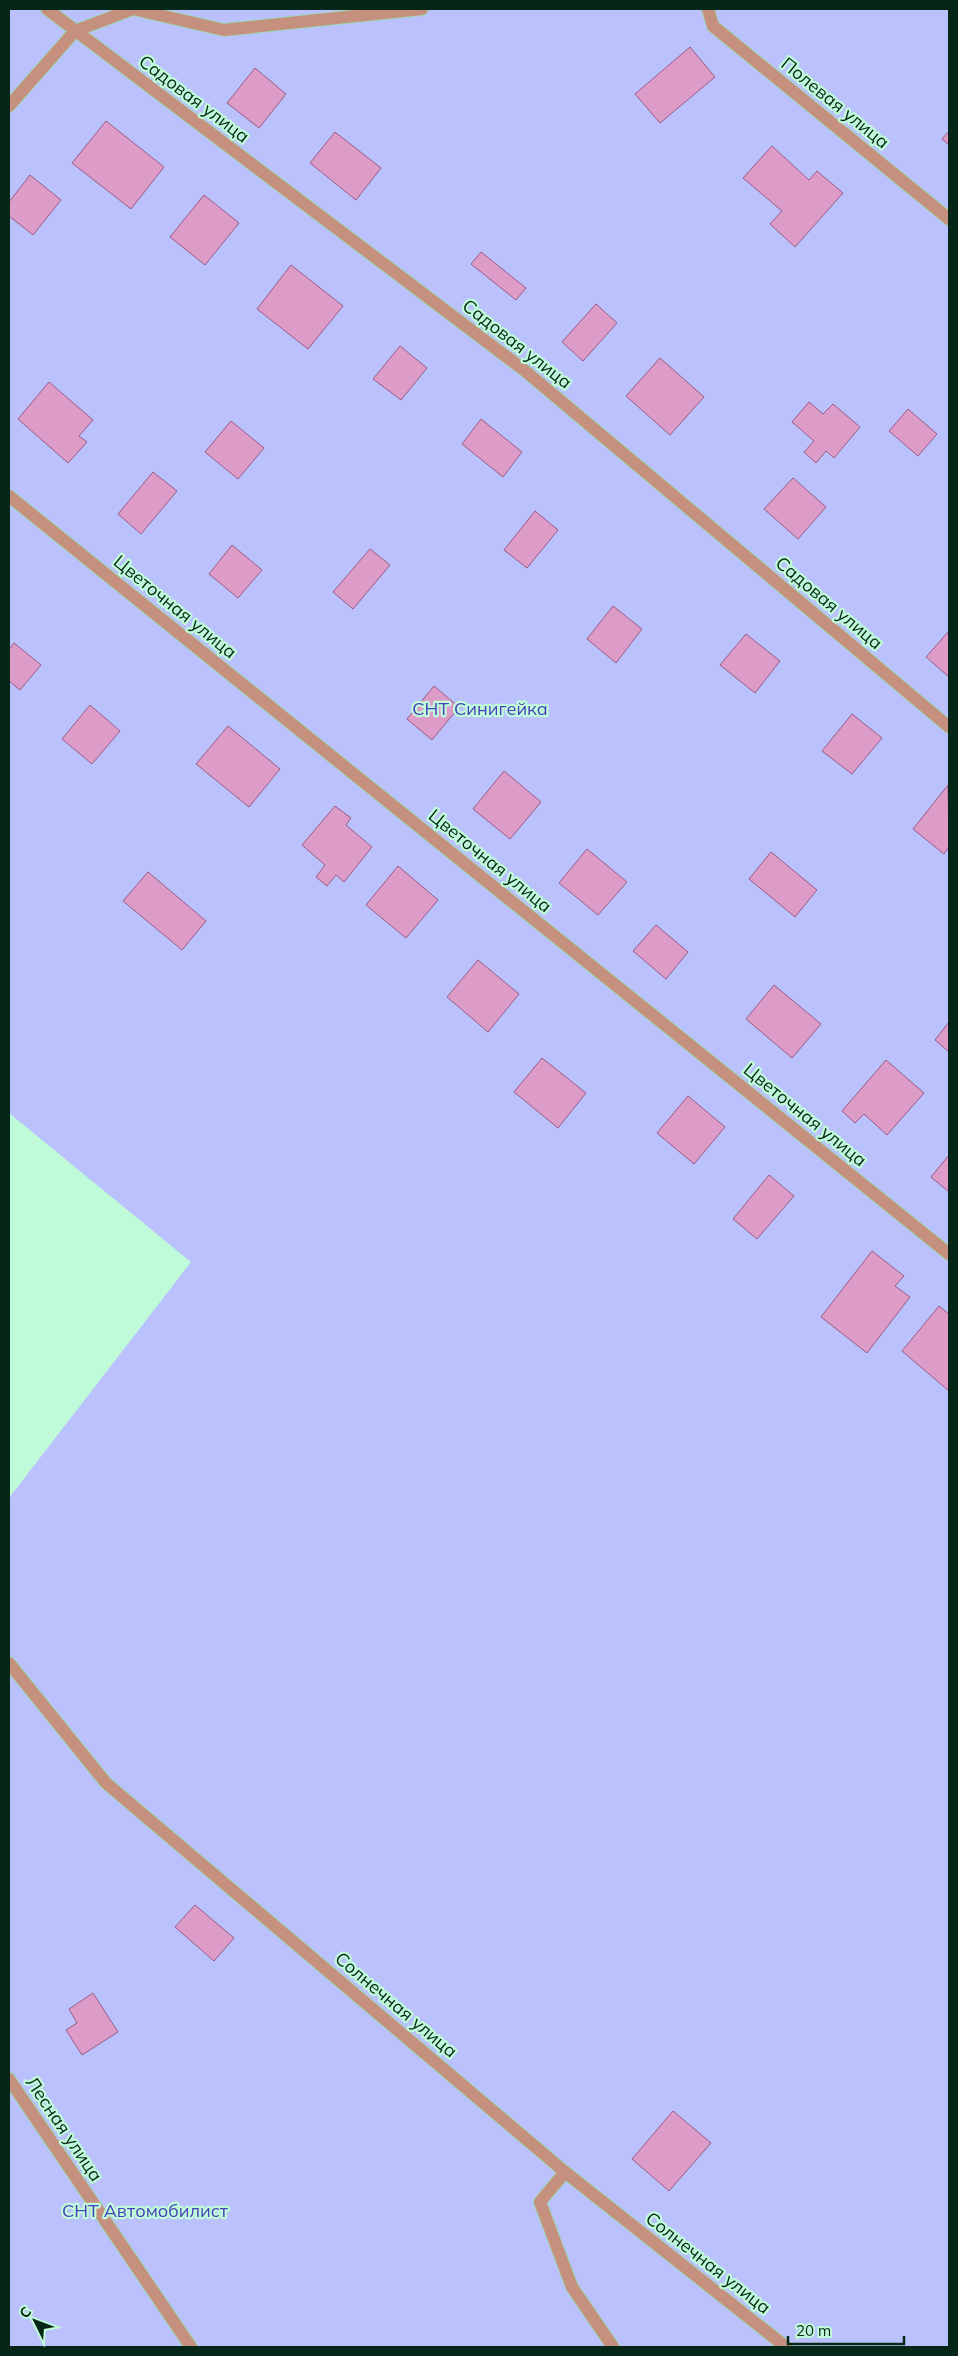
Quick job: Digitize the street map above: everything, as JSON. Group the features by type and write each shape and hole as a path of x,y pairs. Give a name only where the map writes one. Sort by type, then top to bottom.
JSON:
{"street":[{"name":"Садовая улица","path":"47,9 524,370 949,727"},
{"path":"9,106 75,31 132,9 224,30 422,9"},
{"name":"Полевая улица","path":"708,9 712,26 949,219"},
{"name":"Цветочная улица","path":"9,496 949,1254"},
{"name":"Солнечная улица","path":"9,1663 106,1783 565,2172 786,2347"},
{"name":"Лесная улица","path":"9,2079 191,2347"},
{"path":"565,2172 540,2202 572,2287 613,2347"}],"green space":[{"name":"СНТ Синигейка","path":"9,9 949,9 949,2347 9,2347 9,1498 191,1262 9,1113"}],"building":[{"path":"690,47 715,77 660,123 635,94"},
{"path":"255,68 286,94 259,128 227,103"},
{"path":"106,121 164,167 131,209 72,163"},
{"path":"949,131 949,145 942,139"},
{"path":"335,132 381,168 356,200 310,163"},
{"path":"772,146 809,180 817,171 843,193 795,247 770,224 782,211 743,178"},
{"path":"30,175 61,200 33,235 9,216 9,202"},
{"path":"204,195 239,223 205,265 170,237"},
{"path":"481,252 526,288 516,300 471,264"},
{"path":"291,265 343,306 308,349 257,309"},
{"path":"596,304 617,323 583,361 562,342"},
{"path":"400,346 427,368 401,400 373,379"},
{"path":"660,358 704,397 670,435 626,396"},
{"path":"49,382 93,420 79,436 87,442 68,463 18,419"},
{"path":"809,402 823,414 833,404 860,427 834,458 826,451 816,463 804,452 814,441 792,422"},
{"path":"908,409 937,434 918,456 889,431"},
{"path":"481,419 522,452 503,477 462,444"},
{"path":"231,421 264,448 238,479 205,452"},
{"path":"153,472 177,491 141,534 118,514"},
{"path":"793,478 826,507 798,539 764,509"},
{"path":"535,511 558,530 527,568 504,550"},
{"path":"232,545 262,570 238,598 209,574"},
{"path":"370,549 390,565 353,609 333,592"},
{"path":"613,606 642,629 616,663 587,639"},
{"path":"949,631 949,677 926,657"},
{"path":"746,634 780,661 755,693 720,665"},
{"path":"14,643 41,665 20,690 9,681 9,650"},
{"path":"434,686 459,707 432,740 407,719"},
{"path":"90,705 120,731 92,764 62,739"},
{"path":"852,714 882,738 852,774 822,751"},
{"path":"228,726 280,769 249,807 196,764"},
{"path":"504,771 541,802 510,839 473,809"},
{"path":"948,785 949,847 944,854 913,829"},
{"path":"335,806 351,818 346,825 372,847 344,882 336,875 327,886 316,877 325,865 302,845"},
{"path":"587,849 627,882 598,915 559,883"},
{"path":"771,852 817,890 795,917 749,879"},
{"path":"398,866 438,900 406,938 366,905"},
{"path":"148,872 206,921 182,950 123,901"},
{"path":"656,925 688,952 666,979 633,951"},
{"path":"478,960 519,994 488,1032 447,997"},
{"path":"774,985 821,1024 792,1058 746,1019"},
{"path":"949,1022 949,1052 935,1040"},
{"path":"542,1058 586,1093 558,1128 514,1092"},
{"path":"886,1060 924,1093 887,1135 864,1114 855,1123 842,1111"},
{"path":"688,1096 725,1127 694,1164 657,1133"},
{"path":"949,1155 949,1192 931,1177"},
{"path":"769,1175 794,1196 757,1239 733,1219"},
{"path":"872,1251 904,1276 895,1286 910,1297 867,1353 821,1317"},
{"path":"939,1306 949,1314 949,1391 902,1351"},
{"path":"195,1905 234,1938 214,1961 175,1927"},
{"path":"93,1993 118,2032 82,2055 66,2030 77,2023 69,2009"},
{"path":"673,2111 711,2143 669,2191 632,2159"}],"park label":[{"name":"СНТ Автомобилист","path":"145,2211"}]}
